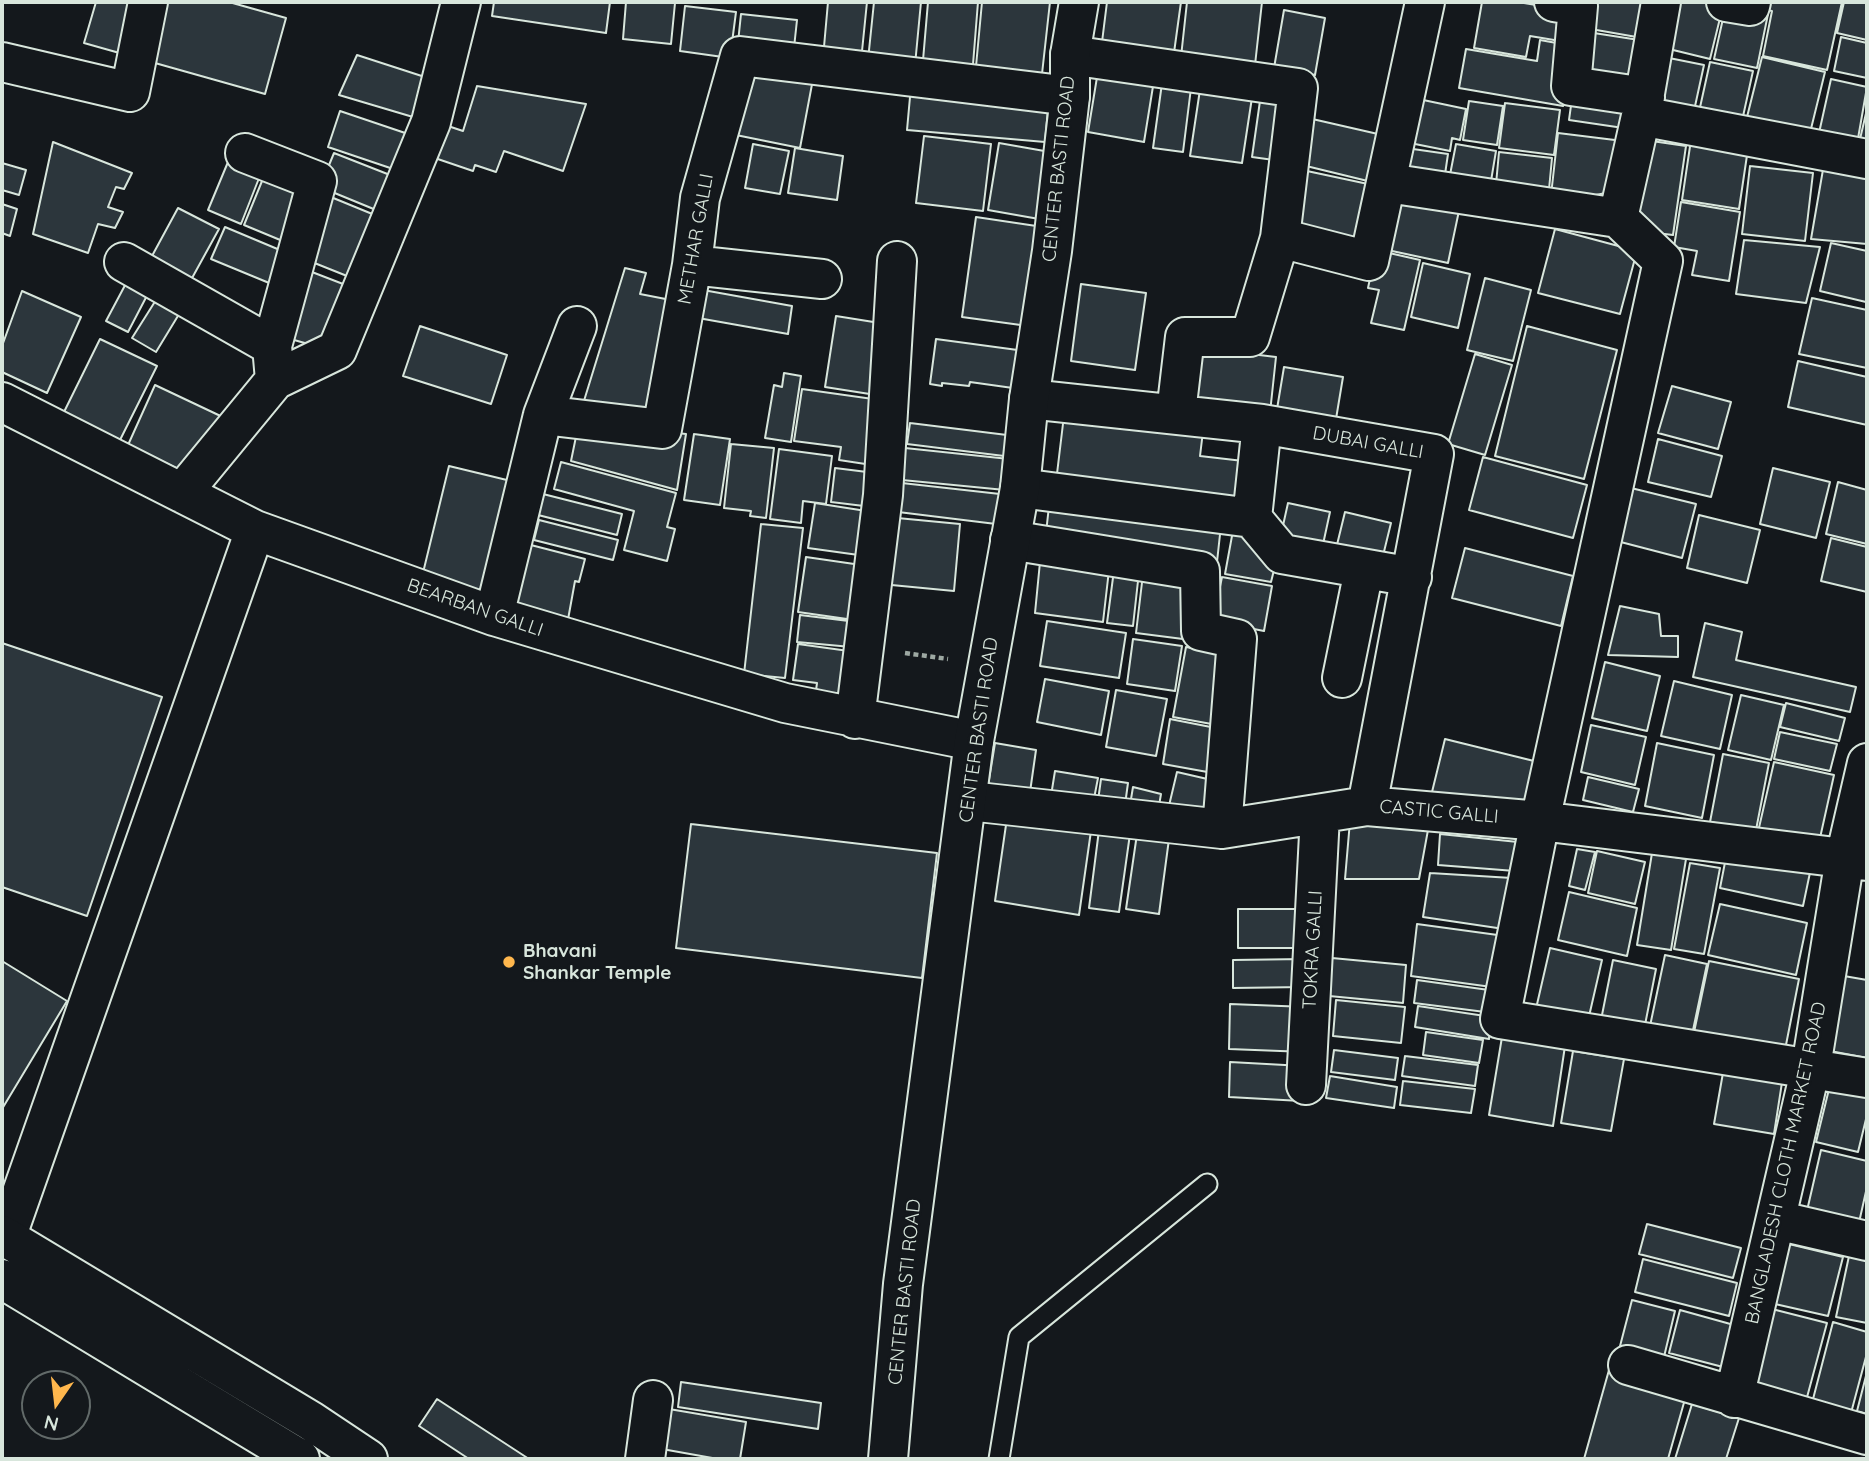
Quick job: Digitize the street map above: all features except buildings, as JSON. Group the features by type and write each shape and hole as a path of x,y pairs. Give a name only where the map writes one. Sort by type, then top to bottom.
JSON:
{"street":[{"path":"2,62 130,92 148,2"},
{"path":"124,262 274,363 337,349 431,122 461,2"},
{"name":"CENTER BASTI ROAD","path":"888,1459 903,1284 969,801 974,741 1020,488 1029,399 1052,251 1070,96 1070,55 1079,2"},
{"path":"1280,238 1369,261 1425,2"},
{"path":"1554,2 1578,6 1571,86 1643,107 1867,159"},
{"path":"1618,218 1643,107 1661,2"},
{"path":"1726,2 1750,6 1751,2"},
{"path":"1070,55 1298,88 1280,238 1250,337 1185,337 1175,414"},
{"name":"METHAR GALLI","path":"543,415 662,429 692,265 700,198 740,56 1070,96"},
{"path":"182,494 274,363 317,181 245,153"},
{"path":"1388,183 1618,218 1663,261 1540,821 1500,1019 1867,1078"},
{"path":"855,719 883,495 897,261"},
{"path":"692,265 822,279"},
{"path":"494,616 543,415 577,326"},
{"name":"DUBAI GALLI","path":"1029,399 1262,424 1434,454 1367,806"},
{"name":"BEARBAN GALLI","path":"2,402 255,530 494,616 785,703 974,741"},
{"path":"1252,518 1262,424"},
{"path":"1020,488 1252,518 1282,554 1412,577"},
{"path":"255,530 4,1236 368,1459"},
{"path":"1010,540 1200,570 1201,631 1237,639 1222,829"},
{"path":"1342,678 1364,570"},
{"name":"BANGLADESH CLOTH MARKET ROAD","path":"1734,1398 1856,859 1867,764"},
{"name":"CASTIC GALLI","path":"969,801 1222,829 1367,806 1540,821 1856,859"},
{"name":"TOKRA GALLI","path":"1306,1085 1320,815"},
{"path":"1776,1220 1867,1241"},
{"path":"2,1279 293,1457"},
{"path":"1628,1365 1863,1443"},
{"path":"645,1459 653,1400"}],"lane":[{"path":"999,1459 1019,1336 1207,1184"}],"path":[{"path":"865,647 987,665"}],"place":[{"name":"Bhavani Shankar Temple","path":"509,962"}]}
